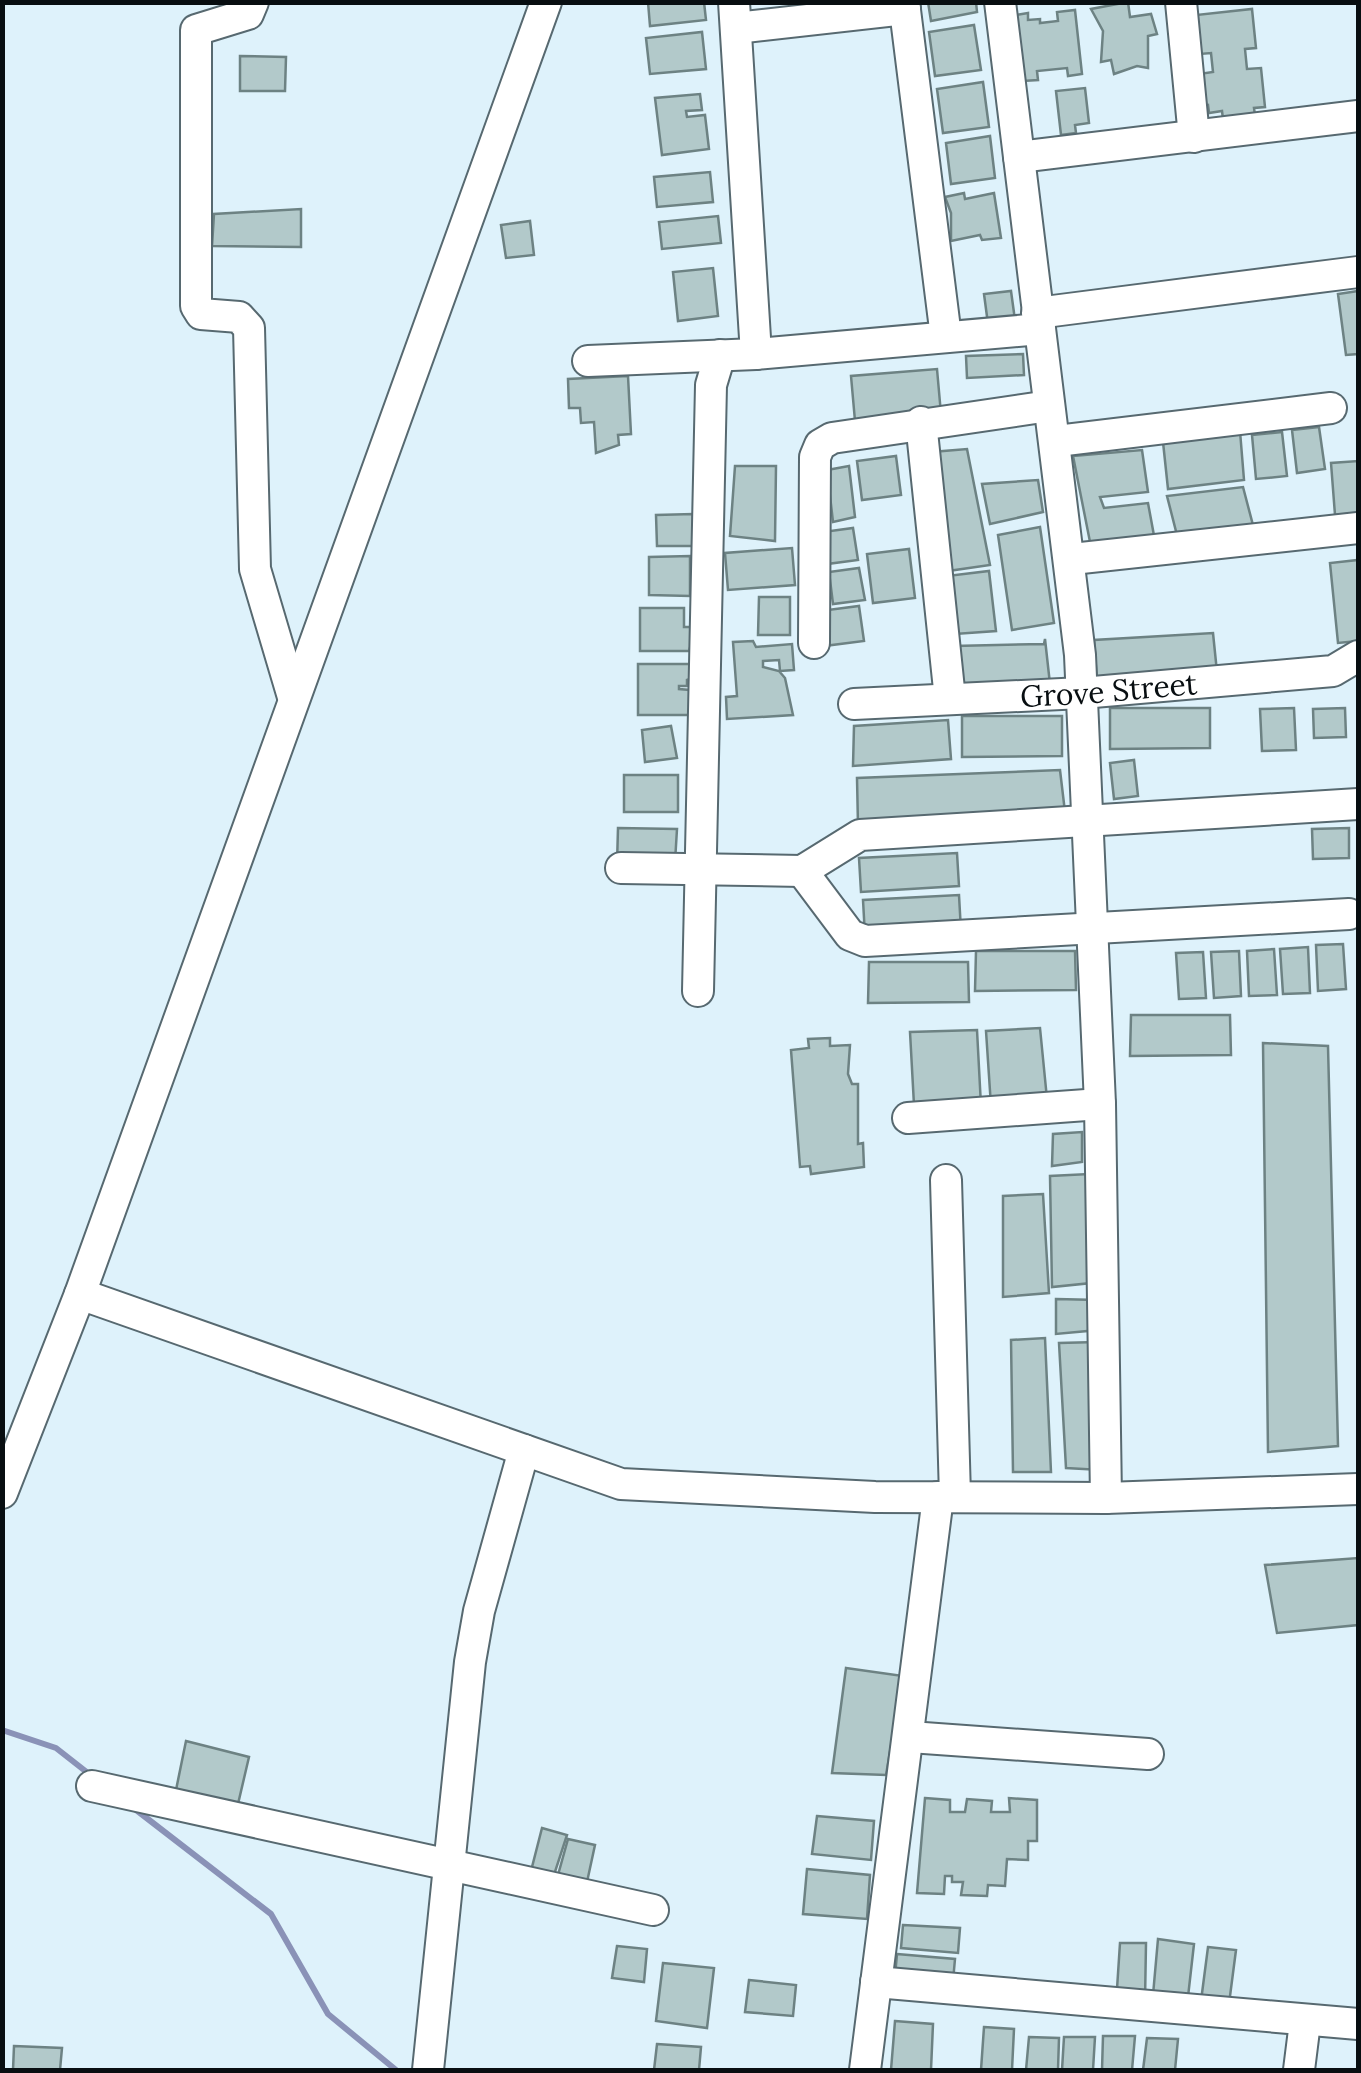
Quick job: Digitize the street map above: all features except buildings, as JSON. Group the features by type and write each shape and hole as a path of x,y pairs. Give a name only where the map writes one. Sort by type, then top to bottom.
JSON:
{"street":[{"path":"253,2 248,14 196,30 196,306 201,314 239,317 249,328 255,569 293,697"},
{"path":"2,1493 80,1294 546,2"},
{"path":"1000,2 1038,321 1072,559 1082,693 1100,1104 1106,1498"},
{"path":"1181,2 1194,137"},
{"path":"756,354 735,16 904,6 946,337"},
{"path":"1019,158 1358,116"},
{"path":"588,360 756,354 946,337 1358,272"},
{"path":"698,991 704,870 711,385 720,355"},
{"path":"814,643 815,457 820,444 832,438 920,422 1050,406"},
{"path":"1057,440 1331,408"},
{"path":"920,422 950,699"},
{"path":"1072,559 1358,528"},
{"name":"Grove Street","path":"854,704 1082,693 1333,671 1358,656"},
{"path":"621,868 802,871 860,835 1358,804"},
{"path":"802,871 850,935 865,940 1349,914"},
{"path":"908,1118 1100,1104"},
{"path":"865,2070 946,1497 946,1180"},
{"path":"80,1294 621,1484 946,1497 1106,1498 1358,1489"},
{"path":"428,2070 461,1724 473,1645 524,1450"},
{"path":"910,1736 1148,1754"},
{"path":"92,1786 653,1910"},
{"path":"876,1982 1358,2024"},
{"path":"1299,2070 1305,2022"}],"waterway":[{"path":"2,1730 56,1748 93,1777"},
{"path":"131,1806 271,1914 328,2014 396,2070"}]}
